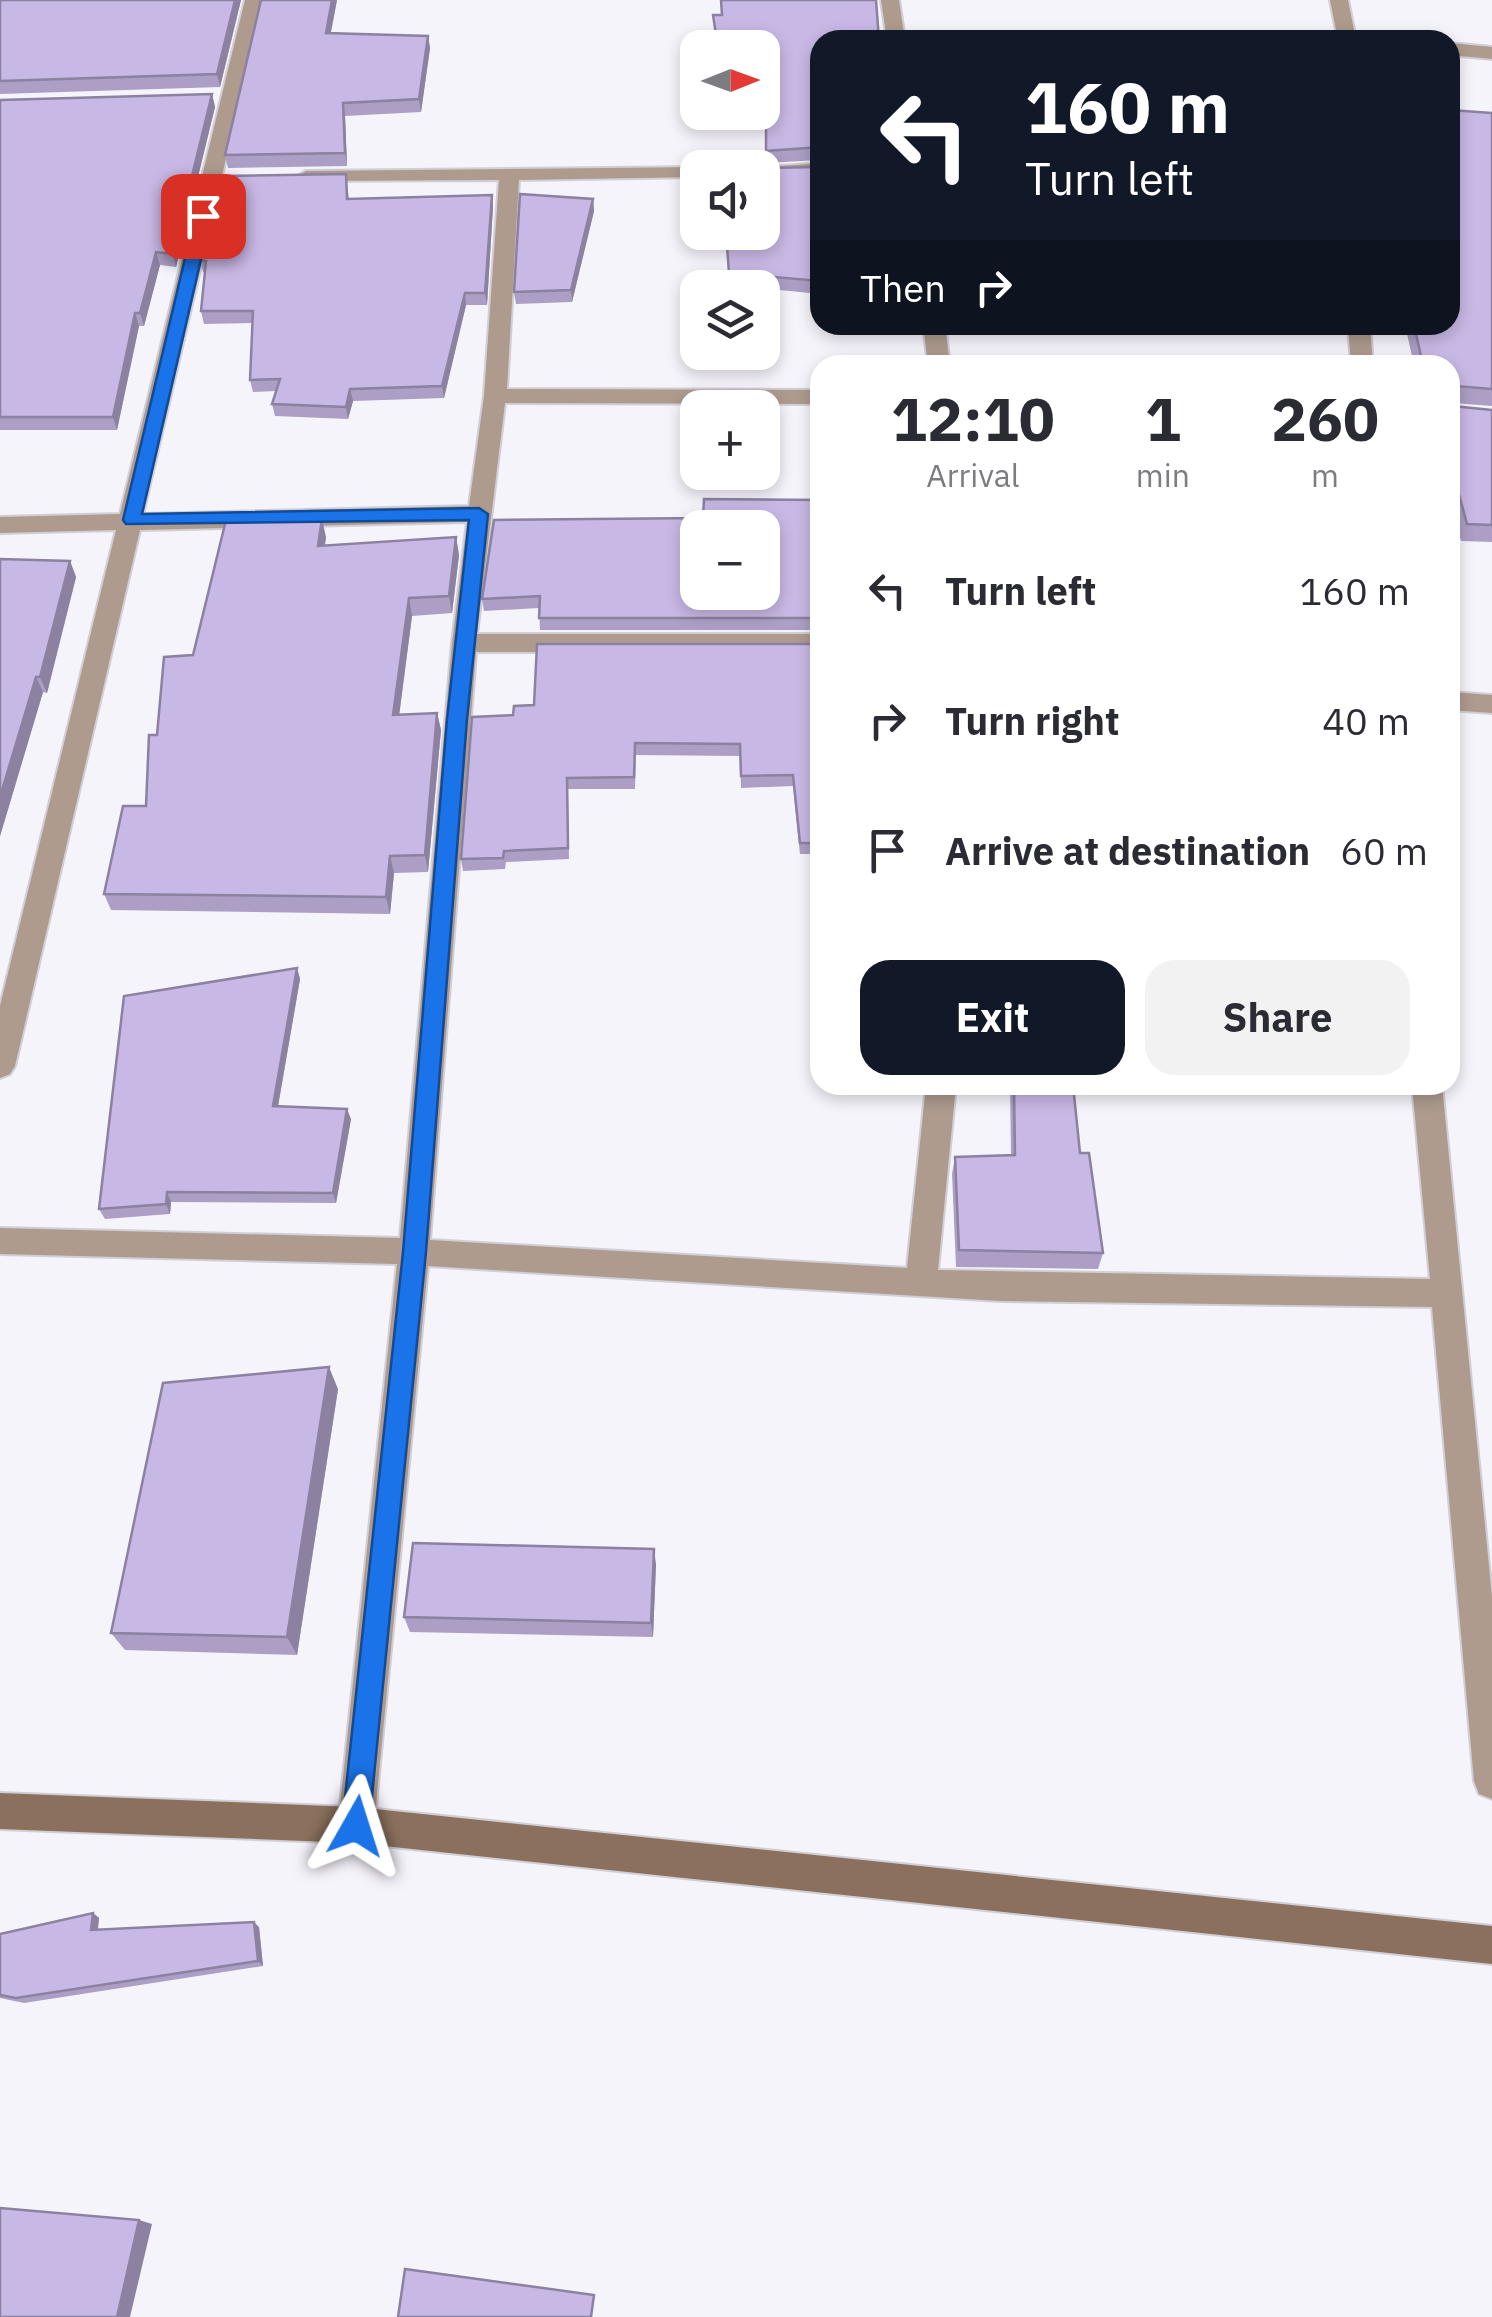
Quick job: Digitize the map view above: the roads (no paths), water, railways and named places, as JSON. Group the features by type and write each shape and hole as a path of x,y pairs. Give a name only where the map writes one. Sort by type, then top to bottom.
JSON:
{"street":[{"path":"0,1066 132,520 222,178 221,97 254,0"},
{"path":"890,0 894,30"},
{"path":"1339,0 1345,30"},
{"path":"1460,50 1492,52"},
{"path":"780,170 810,169"},
{"path":"291,177 680,171"},
{"path":"356,1826 414,1252 464,643 495,396 508,174"},
{"path":"495,396 810,397"},
{"path":"0,525 479,514"},
{"path":"464,643 810,643"},
{"path":"1460,702 1492,704"},
{"path":"921,1282 940,1095"},
{"path":"1428,1095 1492,1782"},
{"path":"0,1241 414,1252 1001,1287 1446,1294"},
{"path":"0,1812 356,1826 1492,1945"}]}
